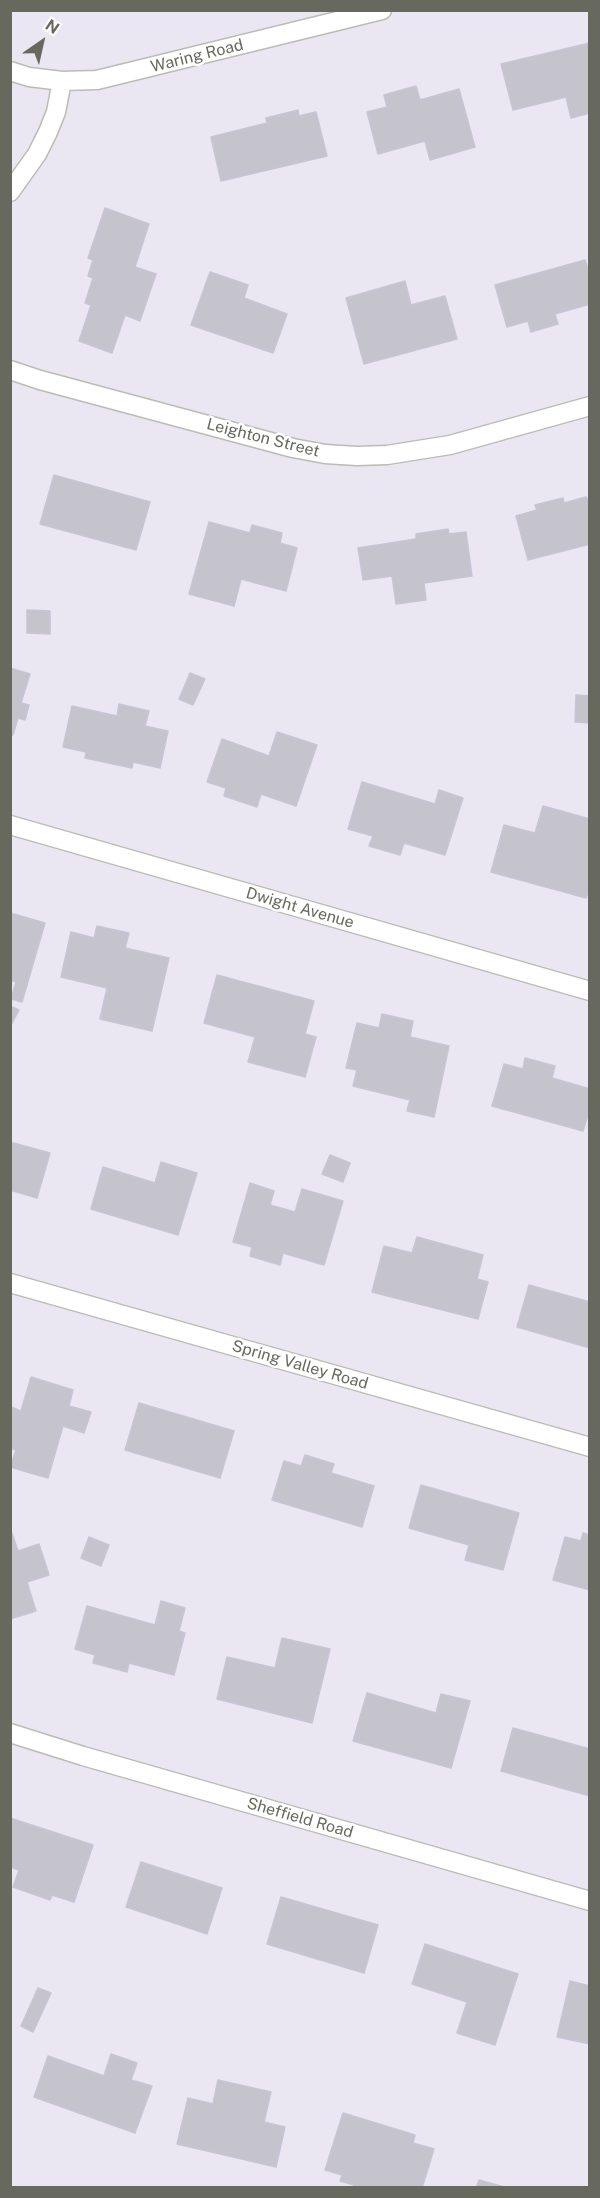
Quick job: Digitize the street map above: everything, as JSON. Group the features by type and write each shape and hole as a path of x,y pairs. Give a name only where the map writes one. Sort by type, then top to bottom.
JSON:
{"street":[{"name":"Waring Road","path":"10,71 62,81 97,80 382,10"},
{"path":"10,192 37,154 48,132 56,112 62,81"},
{"name":"Leighton Street","path":"10,370 293,448 325,454 357,456 450,445 590,406"},
{"name":"Dwight Avenue","path":"10,825 590,991"},
{"name":"Spring Valley Road","path":"10,1283 590,1447"},
{"name":"Sheffield Road","path":"10,1733 83,1756 590,1900"}],"building":[{"path":"590,43 590,113 571,118 566,97 513,110 501,64"},
{"path":"416,86 420,100 459,89 475,147 430,160 425,141 378,154 367,112 387,107 384,95"},
{"path":"298,110 299,116 316,112 327,156 221,181 211,137 267,123 266,118"},
{"path":"105,208 149,224 135,267 156,274 140,321 125,315 112,353 79,341 91,305 85,303 93,278 88,276 93,260 88,258"},
{"path":"585,260 590,276 590,304 555,314 558,324 531,332 528,321 507,327 495,285"},
{"path":"210,272 248,285 244,298 287,314 273,353 191,325"},
{"path":"405,281 411,305 445,296 457,339 364,364 346,298"},
{"path":"54,475 150,502 136,550 40,524"},
{"path":"586,497 590,502 590,544 528,560 516,516 537,510 535,505 563,498 564,503"},
{"path":"209,522 250,533 252,525 282,533 280,543 297,548 286,591 241,579 234,606 189,594"},
{"path":"448,529 449,534 466,532 472,576 424,583 426,600 396,604 392,576 363,580 358,548 416,539 416,534"},
{"path":"27,610 50,611 50,634 27,633"},
{"path":"10,668 30,674 21,703 29,705 25,720 18,718 13,735 10,734"},
{"path":"190,673 205,679 193,705 179,699"},
{"path":"576,695 590,696 590,723 575,722"},
{"path":"119,704 149,711 145,726 168,731 160,768 133,762 132,768 85,758 86,752 63,747 72,706 117,716"},
{"path":"277,732 317,745 296,806 261,794 257,807 224,796 226,788 207,782 222,739 269,756"},
{"path":"362,782 435,804 439,790 463,798 445,855 404,843 400,855 369,846 373,836 348,829"},
{"path":"543,806 590,819 590,887 586,898 491,872 504,825 535,833"},
{"path":"10,913 45,923 22,1002 11,999 16,982 10,980"},
{"path":"97,926 129,933 125,948 169,958 152,1031 100,1019 107,988 61,977 71,932 94,938"},
{"path":"217,975 314,1001 305,1034 316,1037 305,1077 248,1062 255,1037 204,1023"},
{"path":"10,1006 19,1010 10,1027"},
{"path":"382,1014 413,1021 410,1037 449,1046 434,1117 407,1111 410,1100 353,1086 357,1070 346,1068 357,1023 379,1028"},
{"path":"525,1058 555,1066 552,1078 590,1089 590,1108 583,1131 492,1106 504,1064 523,1069"},
{"path":"10,1142 50,1153 37,1198 10,1190"},
{"path":"330,1155 350,1163 343,1182 322,1174"},
{"path":"161,1162 197,1173 178,1235 91,1209 103,1167 155,1183"},
{"path":"250,1183 274,1191 270,1205 295,1212 302,1189 343,1201 324,1265 283,1253 280,1265 250,1256 252,1247 233,1242"},
{"path":"417,1237 483,1255 477,1279 488,1282 478,1319 372,1292 384,1246 412,1253"},
{"path":"529,1285 590,1302 590,1348 517,1327"},
{"path":"31,1377 73,1390 69,1406 91,1412 84,1433 63,1426 48,1478 10,1467 16,1450 10,1448 10,1409 11,1407 21,1411"},
{"path":"139,1403 234,1431 220,1478 125,1450"},
{"path":"305,1455 334,1464 331,1473 374,1486 362,1527 272,1500 284,1461 301,1466"},
{"path":"421,1485 519,1513 503,1570 465,1560 469,1545 409,1528"},
{"path":"12,1533 18,1551 39,1544 49,1575 27,1582 36,1611 10,1619 10,1534"},
{"path":"583,1533 590,1535 590,1590 553,1580 565,1537 581,1541"},
{"path":"89,1537 109,1545 101,1566 81,1558"},
{"path":"161,1601 185,1608 179,1631 185,1633 174,1675 129,1663 127,1672 93,1663 95,1655 75,1649 87,1606 155,1625"},
{"path":"282,1638 330,1649 312,1723 217,1699 227,1657 275,1668"},
{"path":"367,1693 436,1713 441,1694 470,1701 451,1768 353,1741"},
{"path":"513,1728 590,1749 590,1796 501,1771"},
{"path":"10,1818 93,1845 74,1902 52,1895 50,1900 13,1887 19,1870 10,1867"},
{"path":"141,1862 222,1888 207,1934 126,1907"},
{"path":"281,1897 378,1925 364,1973 267,1944"},
{"path":"425,1944 518,1974 495,2045 457,2033 467,2002 412,1984"},
{"path":"570,1981 590,1986 590,2044 557,2037"},
{"path":"38,1988 51,1993 33,2032 21,2026"},
{"path":"111,2054 137,2063 131,2080 152,2086 135,2133 34,2097 48,2056 104,2076"},
{"path":"218,2080 271,2092 264,2122 285,2127 276,2167 177,2144 188,2098 213,2104"},
{"path":"343,2113 415,2135 413,2143 434,2149 422,2188 377,2186 377,2188 353,2188 354,2185 340,2181 342,2175 325,2170"},
{"path":"479,2180 508,2188 476,2188"}]}
